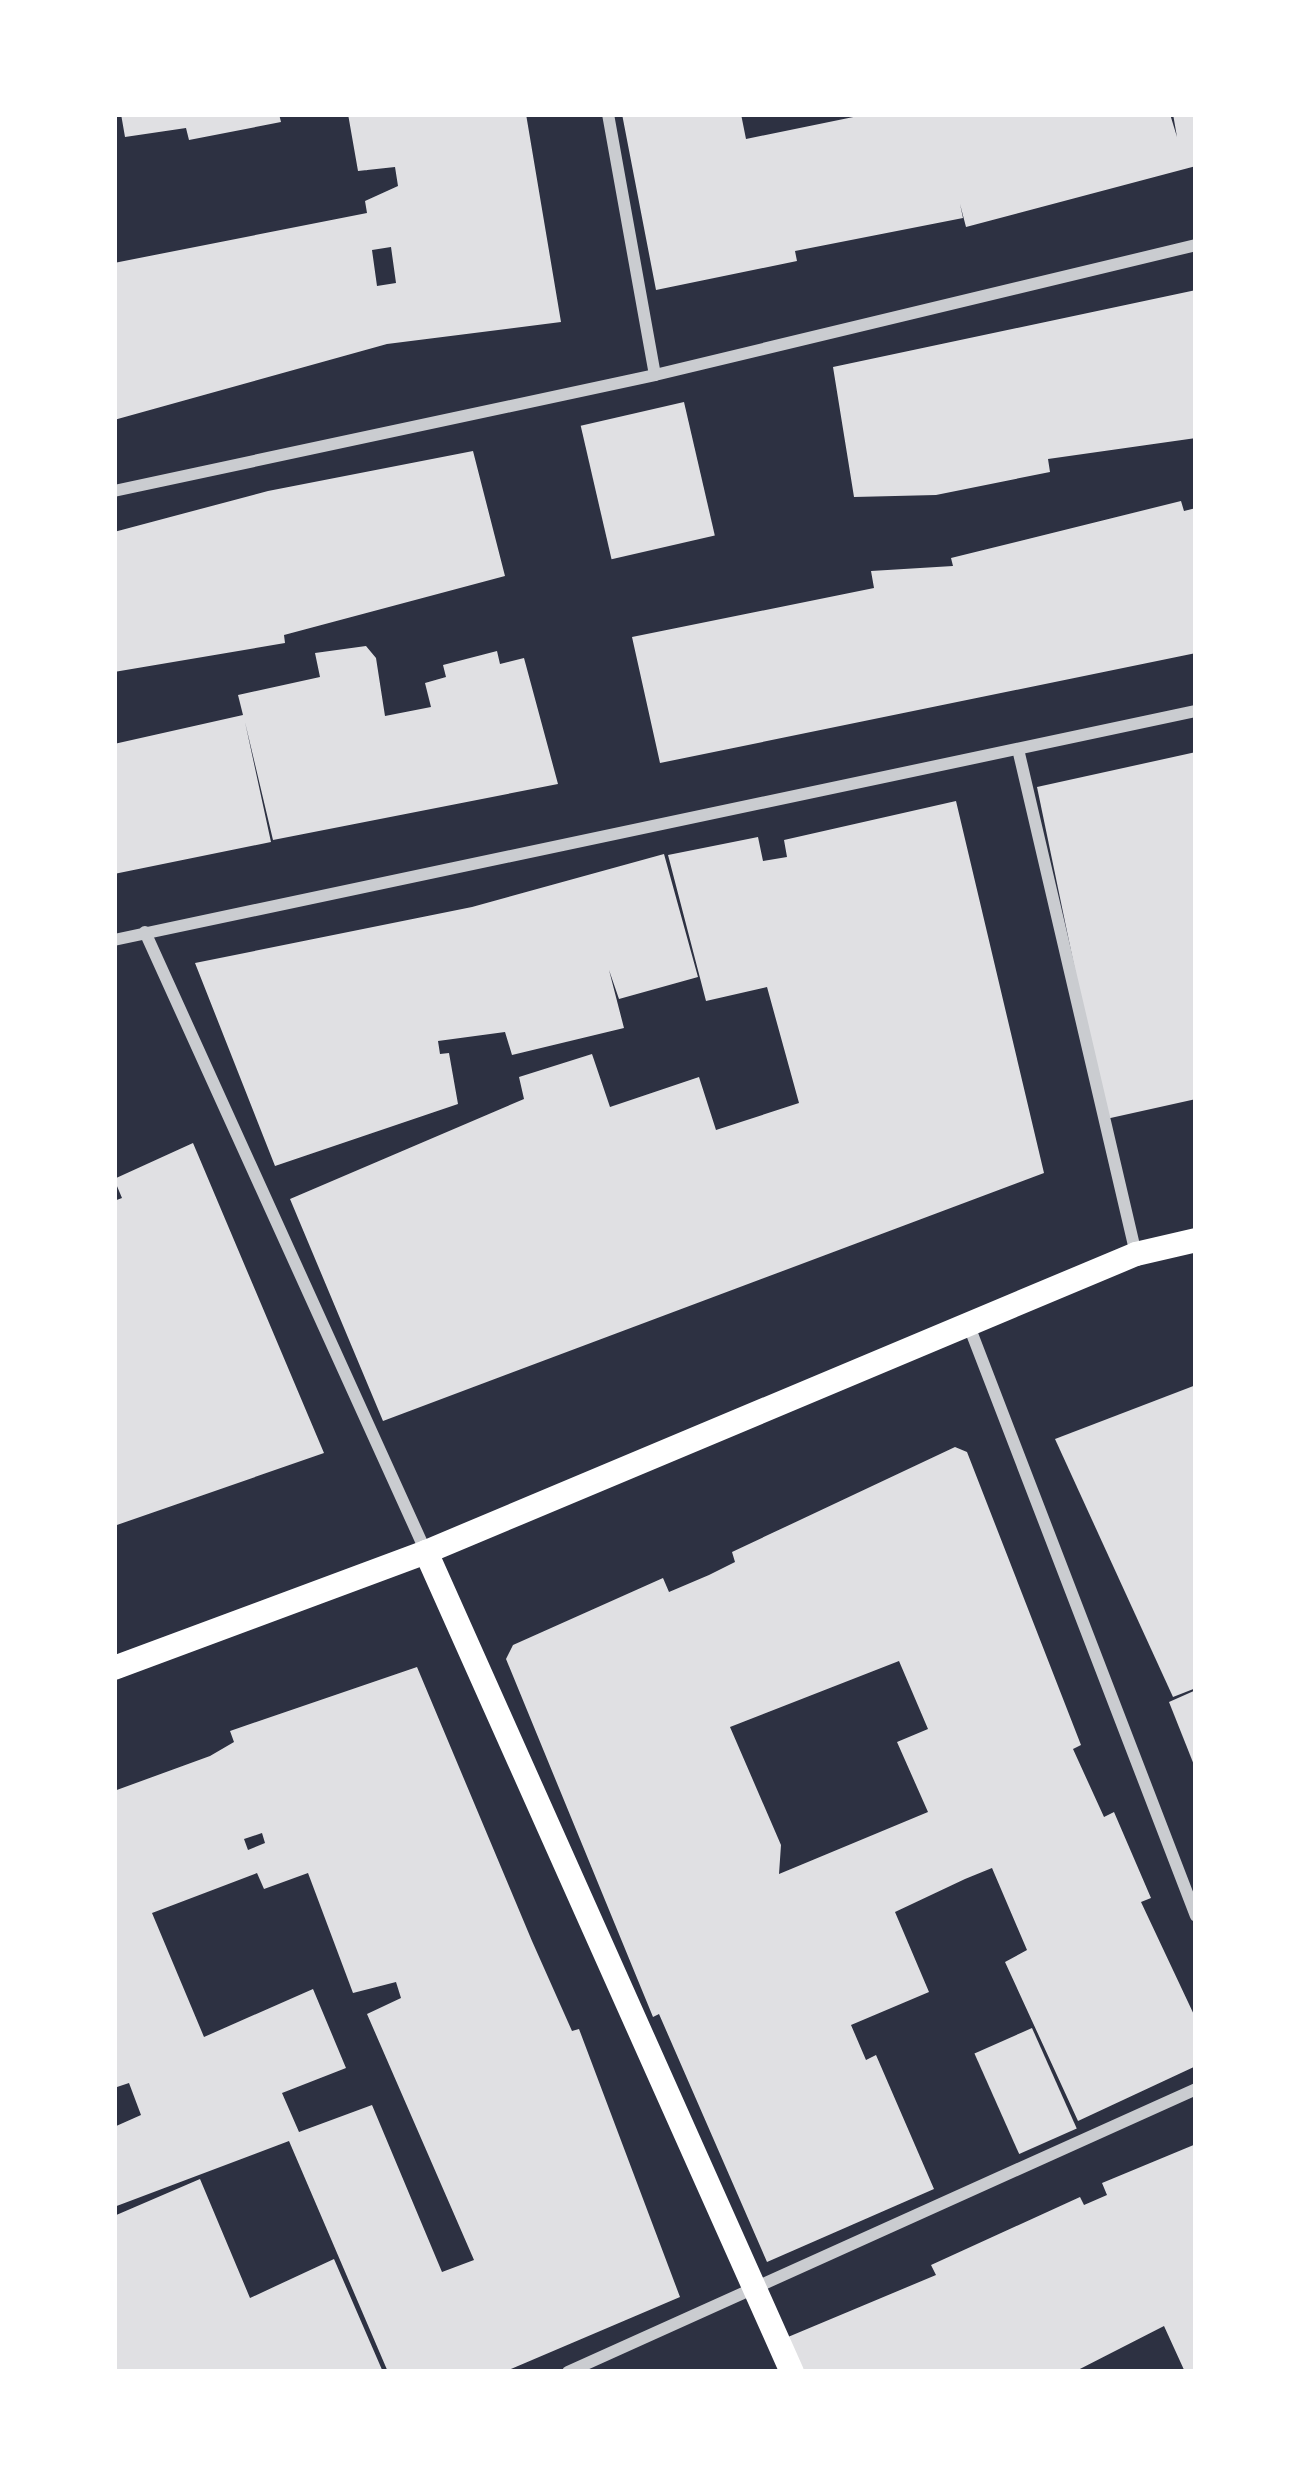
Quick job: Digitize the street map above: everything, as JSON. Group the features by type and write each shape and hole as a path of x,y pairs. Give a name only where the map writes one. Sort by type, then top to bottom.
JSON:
{"main road":[{"path":"114,1668 426,1552 1136,1254 1196,1240"},
{"path":"426,1552 757,2281 792,2372"}],"street":[{"path":"608,114 656,375"},
{"path":"114,490 656,375 1196,245"},
{"path":"114,940 1196,711"},
{"path":"1018,749 1136,1254"},
{"path":"145,932 426,1552"},
{"path":"969,1325 1196,1916"},
{"path":"568,2372 757,2281 1196,2089"}],"building":[{"path":"121,114 279,114 281,122 189,140 186,128 125,137"},
{"path":"348,114 526,114 561,322 387,344 114,420 114,263 367,213 365,201 398,186 395,167 358,171","holes":["391,247 396,283 377,286 372,250"]},
{"path":"622,114 741,114 746,139 868,114 1170,114 1177,137 1173,114 1196,114 1196,166 966,227 960,204 963,218 795,251 797,261 656,290"},
{"path":"1196,290 1196,438 1048,459 1050,472 936,495 854,497 833,367"},
{"path":"684,402 715,535 612,559 581,426"},
{"path":"473,451 505,576 284,635 285,643 114,672 114,532 268,491"},
{"path":"1181,501 1184,511 1196,508 1196,653 660,763 632,637 874,588 871,571 953,566 951,558"},
{"path":"366,646 376,658 385,716 431,707 425,683 446,677 443,665 497,651 500,664 524,658 558,784 273,840 245,722 271,842 114,874 114,744 243,715 238,695 320,677 315,653"},
{"path":"1196,752 1196,1099 1106,1119 1037,787"},
{"path":"956,801 1044,1173 383,1421 290,1199 524,1099 519,1077 592,1054 610,1107 699,1077 716,1130 799,1103 767,987 706,1001 668,855 758,837 763,861 787,857 784,840"},
{"path":"664,854 698,977 619,999 609,970 624,1028 512,1055 505,1032 438,1041 440,1054 449,1053 458,1104 275,1166 195,963 472,907"},
{"path":"193,1143 324,1453 114,1526 114,1201 122,1198 114,1179"},
{"path":"1196,1385 1196,1688 1173,1697 1055,1439"},
{"path":"955,1447 967,1452 1081,1745 1073,1749 1104,1817 1114,1812 1151,1898 1141,1902 1196,2019 1196,2066 1078,2121 1005,1962 1027,1950 992,1868 895,1912 929,1992 851,2025 866,2060 876,2055 934,2189 767,2262 659,2014 653,2017 506,1659 513,1645 663,1578 669,1592 709,1575 735,1562 732,1552","holes":["899,1661 928,1729 897,1742 928,1812 779,1874 781,1845 730,1727"]},
{"path":"417,1667 572,2031 579,2029 680,2297 504,2372 388,2372 289,2141 114,2207 114,2127 141,2115 129,2083 114,2088 114,1791 210,1756 234,1742 230,1731","holes":["262,1833 265,1843 248,1850 244,1839","257,1873 264,1889 308,1873 353,1993 396,1982 401,1998 367,2014 474,2260 442,2272 372,2105 299,2132 282,2093 346,2068 313,1989 204,2037 152,1913"]},
{"path":"1196,1690 1196,1770 1169,1702"},
{"path":"1032,2028 1077,2128 1019,2154 974,2054"},
{"path":"1196,2144 1196,2372 1185,2372 1164,2326 1074,2372 803,2372 788,2337 936,2275 931,2265 1080,2197 1084,2205 1107,2195 1102,2183"},
{"path":"200,2179 250,2298 334,2259 383,2372 114,2372 114,2216"}]}
